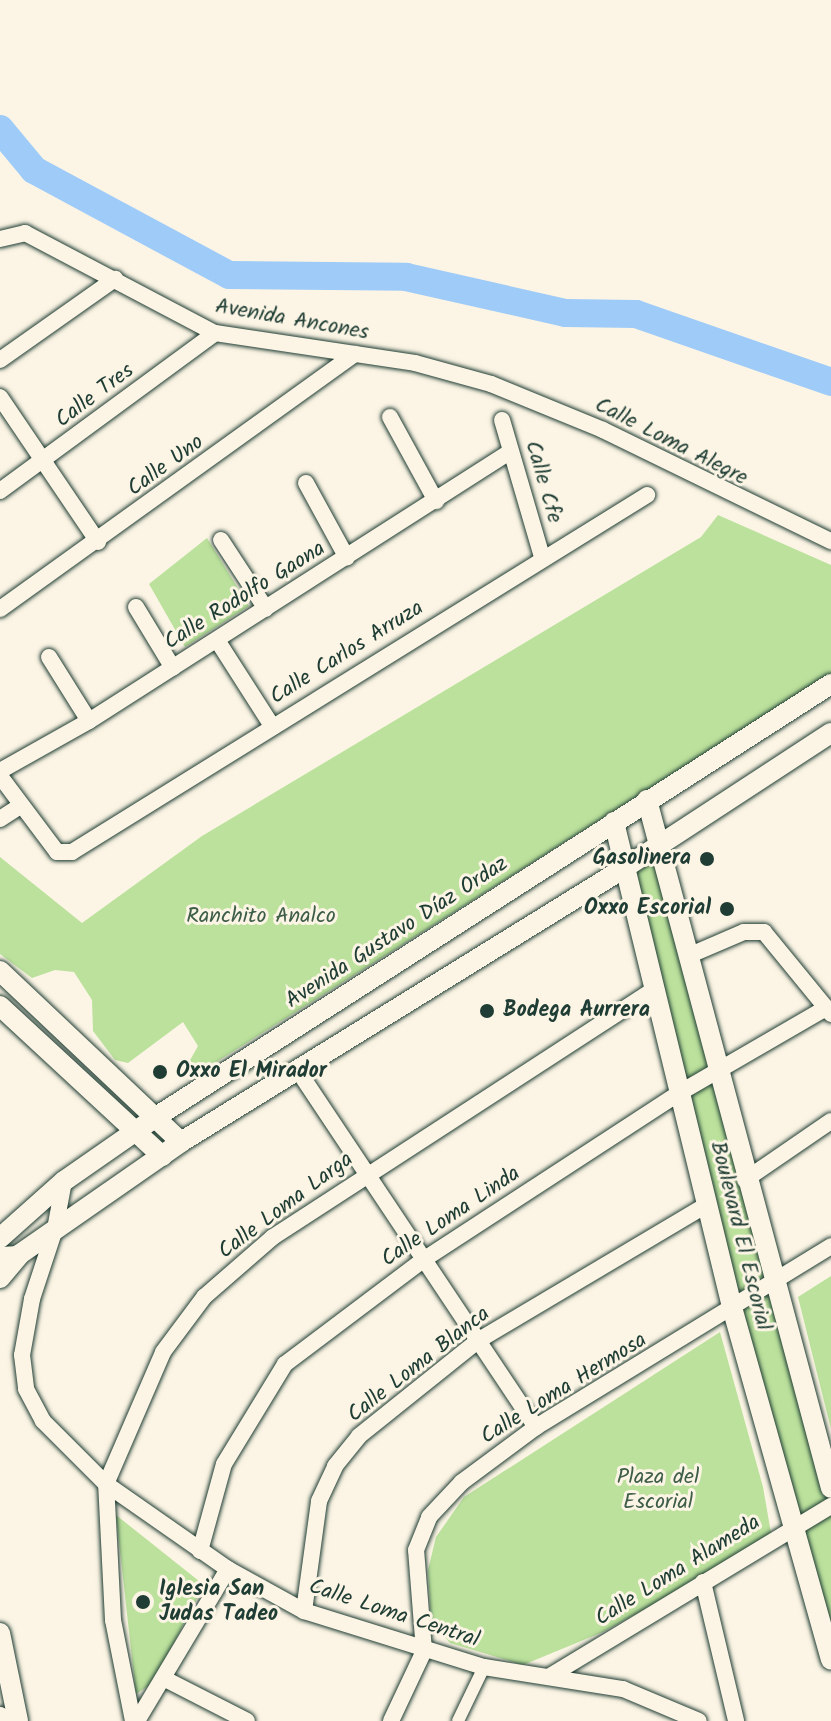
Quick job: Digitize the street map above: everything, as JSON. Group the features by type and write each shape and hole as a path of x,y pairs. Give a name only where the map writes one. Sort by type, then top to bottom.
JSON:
{"street":[{"name":"Avenida Ancones","path":"5,236 25,233 215,333 355,354 491,384"},
{"path":"0,360 115,279"},
{"name":"Calle Tres","path":"0,491 44,462 215,333"},
{"name":"Calle Uno","path":"0,609 98,542 355,354"},
{"name":"Calle Loma Alegre","path":"491,384 603,430 831,541"},
{"path":"0,397 98,542"},
{"path":"390,417 436,501"},
{"name":"Calle Cfe","path":"502,420 542,557"},
{"name":"Calle Rodolfo Gaona","path":"0,773 89,721 510,452"},
{"path":"306,483 347,558"},
{"name":"Calle Carlos Arruza","path":"20,806 57,852 72,852 542,557 647,495"},
{"path":"221,540 266,609"},
{"path":"136,607 173,668"},
{"path":"217,640 272,726"},
{"path":"49,657 89,721"},
{"name":"Avenida Gustavo Díaz Ordaz","path":"0,1238 64,1181 136,1130 831,684"},
{"path":"0,1278 10,1254 55,1229 181,1142 299,1072 626,867 831,733"},
{"path":"0,773 20,806 0,819"},
{"name":"Boulevard El Escorial","path":"647,800 773,1285 831,1488"},
{"name":"Boulevard El Escorial","path":"614,822 733,1311 831,1659"},
{"path":"688,956 744,932 771,936 828,1011"},
{"path":"0,971 181,1142"},
{"name":"Calle Loma Larga","path":"135,1721 113,1620 106,1484 163,1352 204,1297 273,1237 364,1174 655,989"},
{"path":"0,1006 162,1156"},
{"name":"Calle Loma Linda","path":"200,1551 224,1464 285,1364 423,1260 681,1092 828,1011"},
{"path":"299,1072 364,1174 536,1427"},
{"path":"745,1180 831,1121"},
{"name":"Calle Loma Central","path":"64,1181 55,1229 27,1327 22,1355 26,1389 43,1421 106,1484 228,1569 304,1611 424,1651 484,1667 623,1689 699,1721"},
{"name":"Calle Loma Blanca","path":"304,1611 319,1501 335,1466 359,1436 479,1340 706,1205"},
{"name":"Calle Loma Hermosa","path":"391,1721 424,1651 416,1550 429,1517 462,1482 536,1427 733,1311 831,1246"},
{"name":"Calle Loma Alameda","path":"550,1676 794,1525 831,1506"},
{"path":"135,1721 165,1679 228,1569"},
{"path":"703,1582 736,1721"},
{"path":"0,1633 18,1721"},
{"path":"458,1721 484,1667"},
{"path":"165,1679 247,1721"}],"green space":[{"name":"Ranchito Analco","path":"718,515 831,565 831,674 196,1075 189,1062 198,1046 183,1022 128,1063 115,1060 93,1031 92,1000 74,972 55,970 32,978 0,954 0,857 82,923 202,836 701,537"},
{"path":"207,538 249,606 185,647 149,584"},
{"path":"659,847 715,1071 682,1090 629,868"},
{"path":"718,1073 771,1283 733,1309 682,1093"},
{"path":"831,1276 831,1429 798,1297"},
{"path":"772,1286 831,1491 831,1505 795,1524 734,1311"},
{"name":"Plaza del Escorial","path":"720,1332 763,1487 772,1539 603,1632 523,1665 450,1643 431,1621 428,1570 436,1537 464,1497"},
{"path":"831,1507 831,1657 795,1526"},
{"path":"116,1515 204,1585 153,1683 136,1694"}],"waterway":[{"path":"0,129 34,170 229,275 406,277 566,313 636,314 831,382"}],"place":[{"name":"Gasolinera","path":"707,859"},
{"name":"Oxxo Escorial","path":"727,909"},
{"name":"Bodega Aurrera","path":"487,1011"},
{"name":"Oxxo El Mirador","path":"160,1072"},
{"name":"Iglesia San Judas Tadeo","path":"143,1602"}]}
